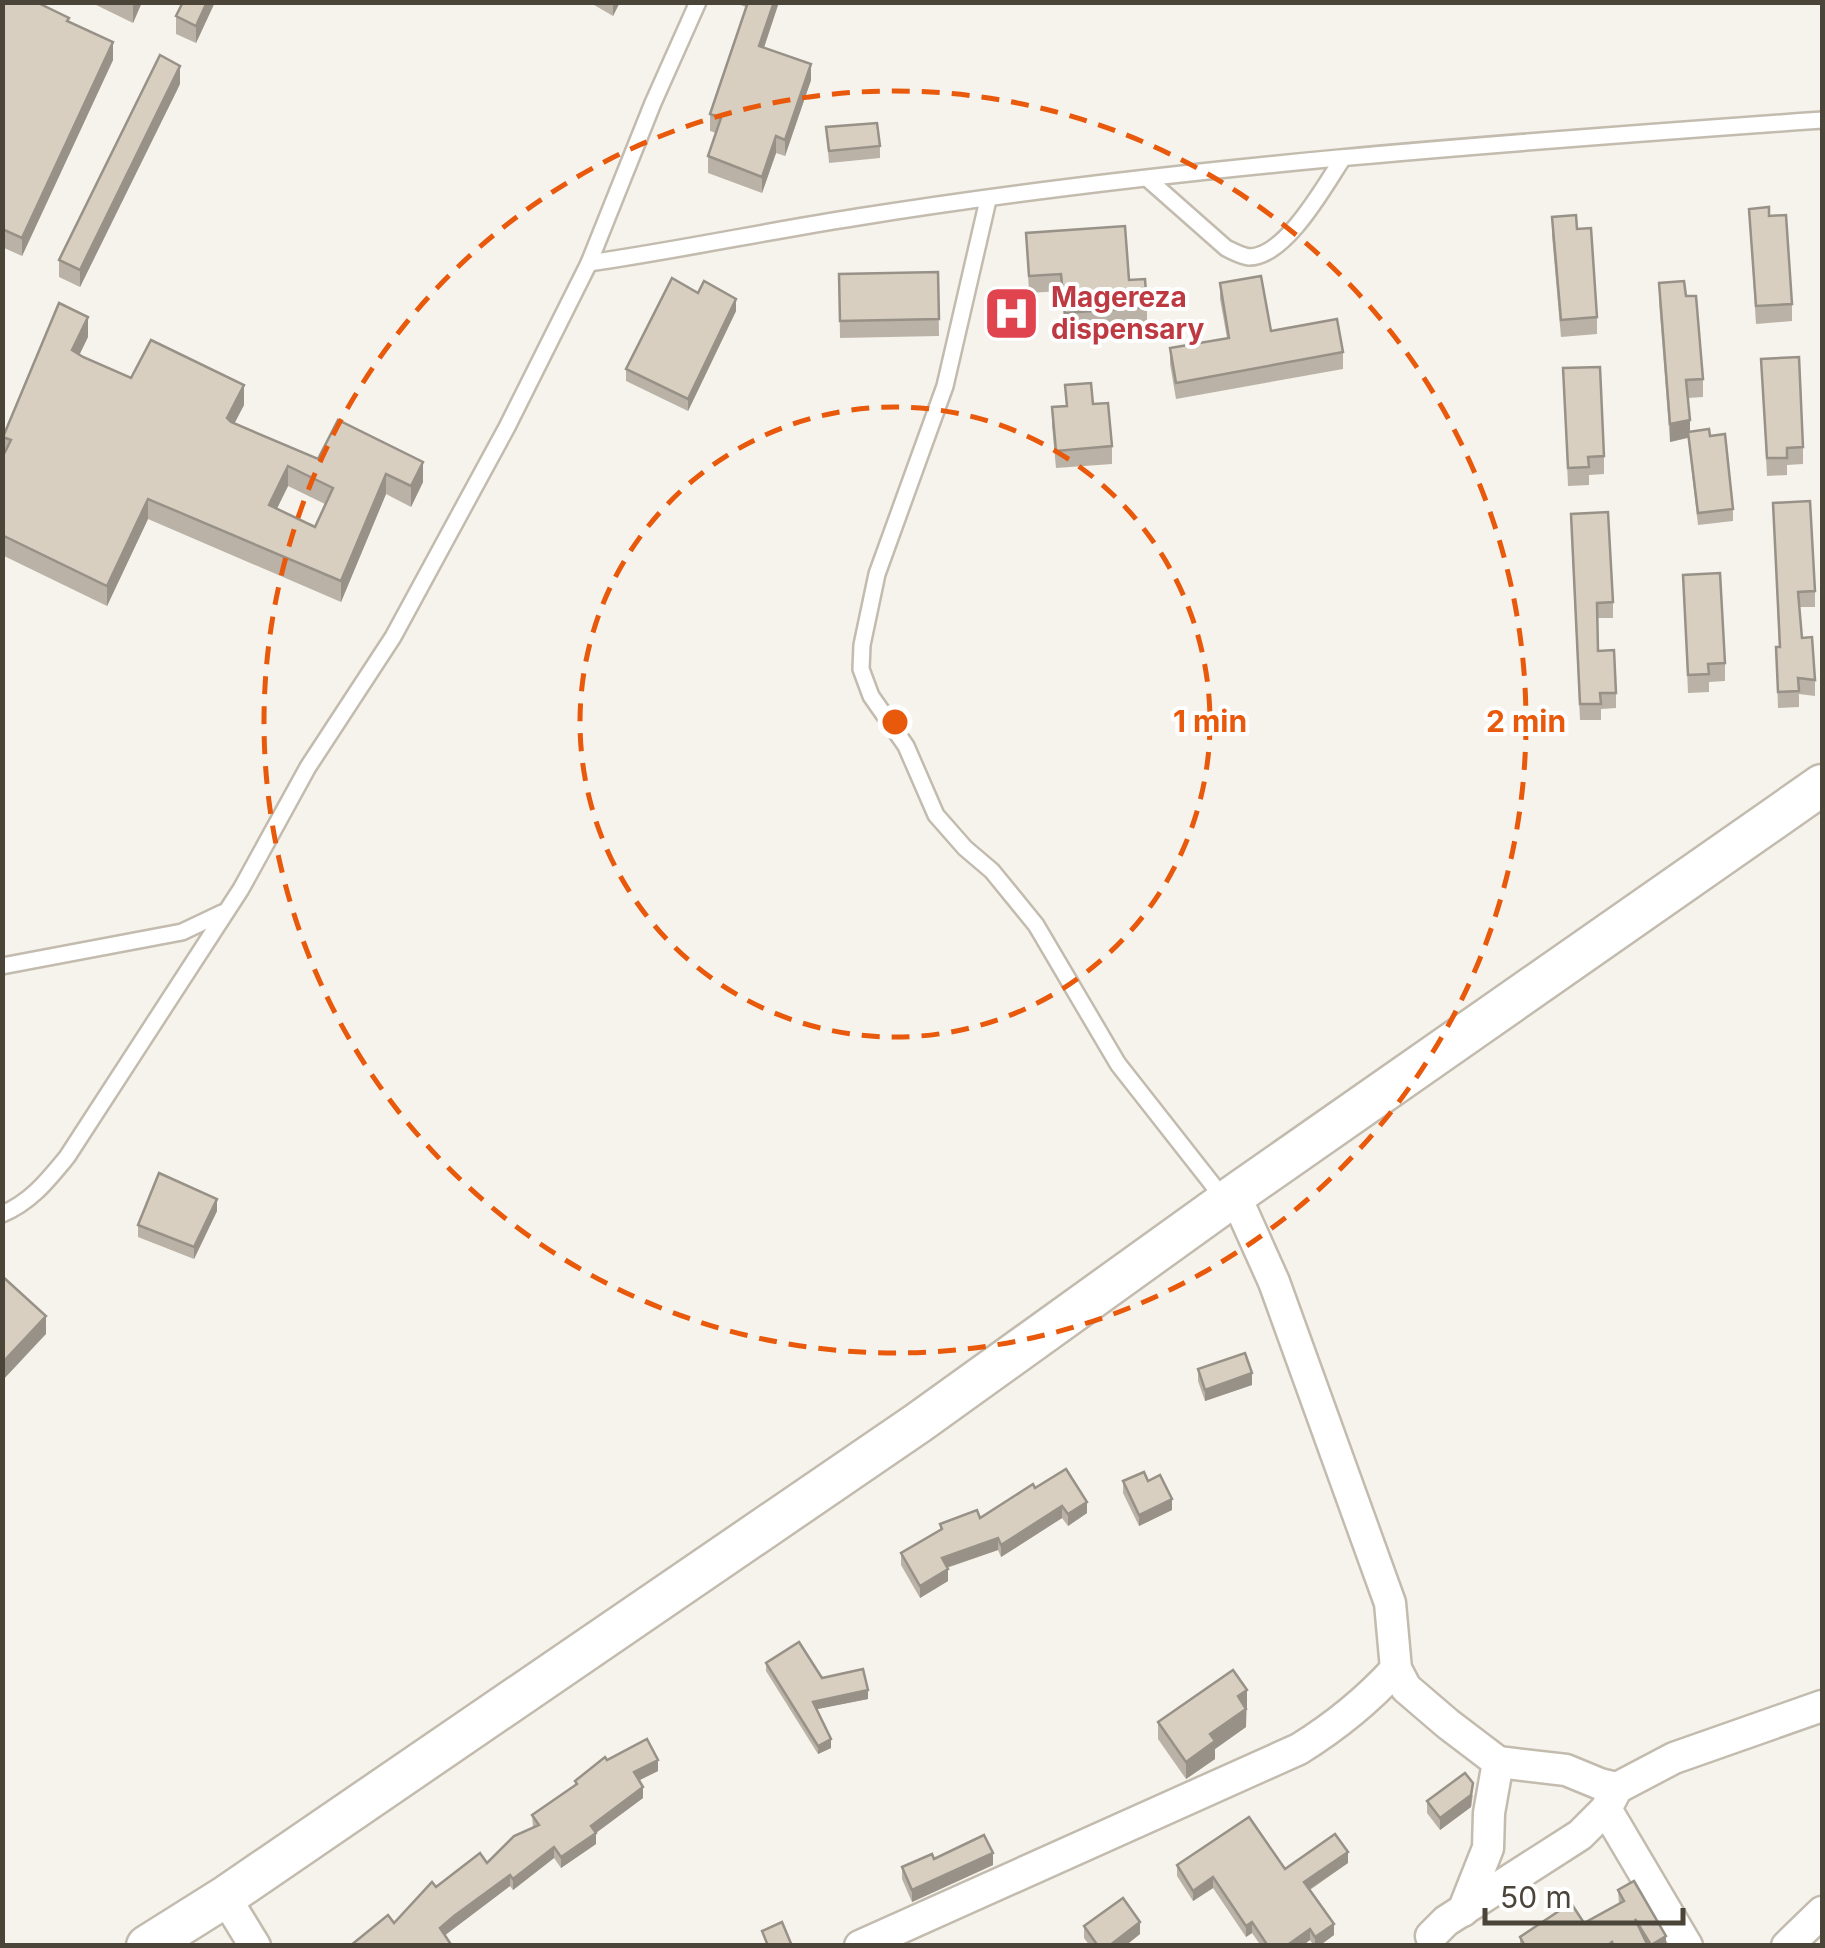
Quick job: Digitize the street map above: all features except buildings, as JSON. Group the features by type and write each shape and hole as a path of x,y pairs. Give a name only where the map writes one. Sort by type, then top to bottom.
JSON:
{"street":[{"path":"147,1946 918,1423 1230,1199 1822,785"},
{"path":"1230,1199 1274,1282 1390,1603 1396,1669 1406,1688 1498,1762 1566,1770 1600,1784 1611,1798 1687,1946"},
{"path":"860,1946 1299,1749 1338,1724 1396,1669"},
{"path":"1428,1942 1446,1920 1580,1835 1611,1798 1674,1758 1822,1706"},
{"path":"1463,1911 1488,1848 1498,1762"},
{"path":"224,1897 255,1946"},
{"path":"1787,1946 1822,1912"}],"lane":[{"path":"2,1214 18,1207 43,1186 139,1051 308,768 393,637 590,263 653,102 698,2"},
{"path":"590,263 698,248 857,217 1149,180 1442,148 1822,120"},
{"path":"1149,180 1226,248 1249,257 1270,250 1287,236 1343,158"},
{"path":"988,200 945,386 877,574 861,668 872,696 906,746 944,826 992,871 1036,925 1118,1064 1230,1199"},
{"path":"2,966 182,932 226,911"}],"place":[{"name":"Magereza dispensary","path":"1012,313"}]}
